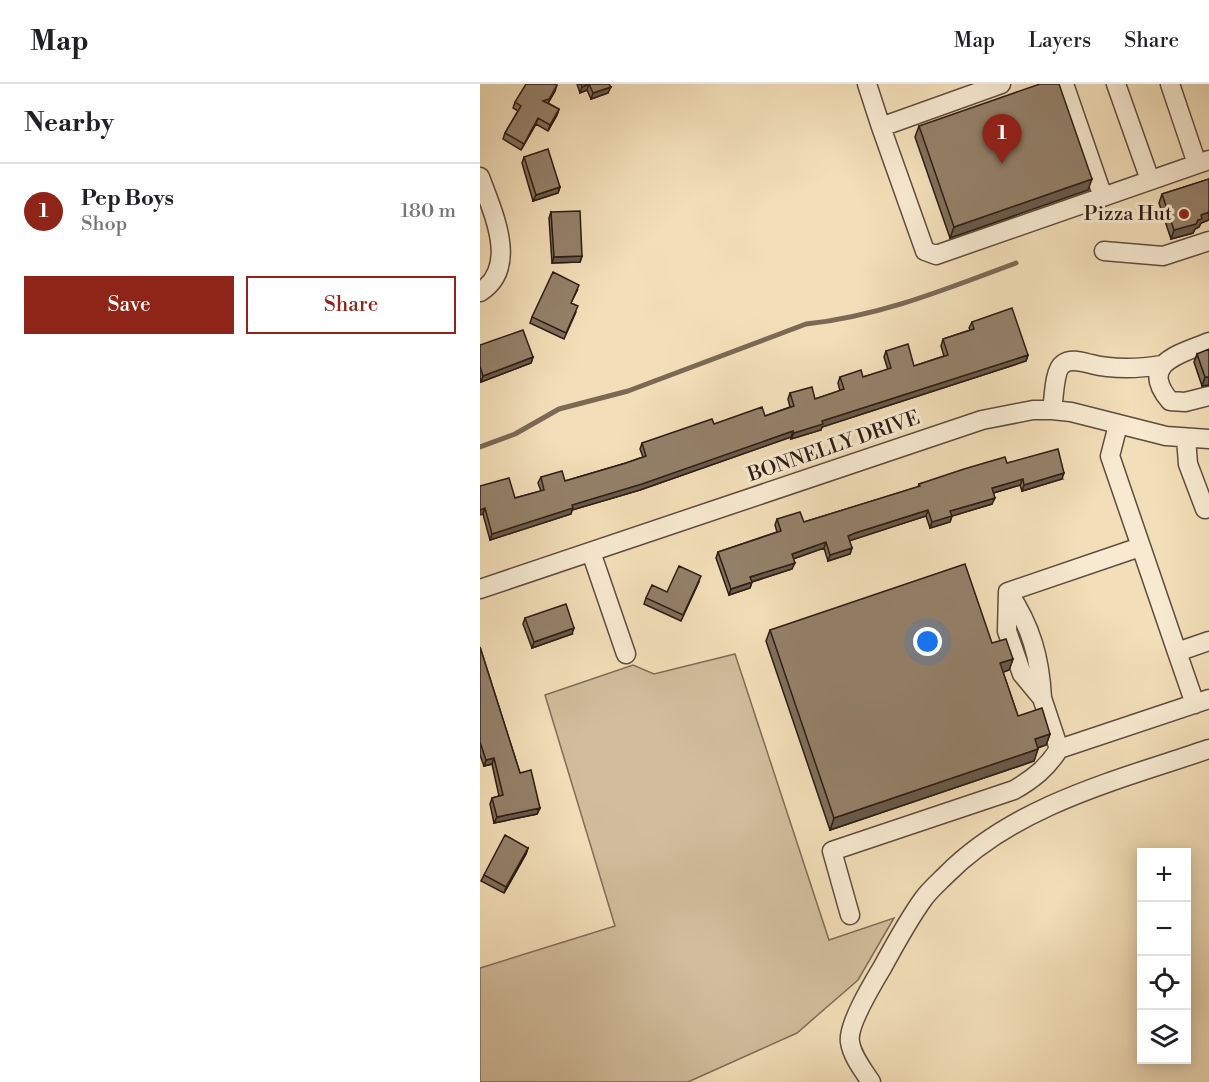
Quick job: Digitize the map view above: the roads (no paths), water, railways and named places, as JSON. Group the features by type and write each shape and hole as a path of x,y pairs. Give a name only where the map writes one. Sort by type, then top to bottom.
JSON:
{"street":[{"path":"867,84 925,251 936,255 1203,162 1170,84"},
{"path":"881,126 1001,84"},
{"path":"1064,84 1103,197"},
{"path":"1116,84 1150,180"},
{"path":"480,177 499,232 501,253 498,274 489,286 480,292"},
{"path":"1104,251 1162,256 1209,241"},
{"path":"1052,410 1057,373 1062,364 1076,360 1110,369 1136,369 1162,365 1173,356 1209,342"},
{"path":"1162,365 1158,379 1160,389 1170,401 1185,402 1209,396"},
{"name":"BONNELLY DRIVE","path":"480,589 982,420 1024,411 1071,412 1118,425 1186,438 1209,439"},
{"path":"850,915 832,851 1014,790 1035,777 1049,764 1059,749 1202,702 1177,652 1110,456 1118,425"},
{"path":"1186,438 1188,464 1205,510 1209,508"},
{"path":"1059,749 1042,698 1022,674 1007,631 1008,592 1140,547"},
{"path":"591,552 626,654"},
{"path":"1177,652 1209,641"},
{"path":"871,1082 854,1055 849,1040 856,1017 898,937 925,896 959,861 1011,824 1042,809 1120,779 1209,749"}],"waterway":[{"path":"480,447 515,434 559,409 628,391 806,324 861,315 887,308 939,292 1016,263"}],"place":[{"name":"Pep Boys","path":"1002,164"},
{"name":"Pizza Hut","path":"1184,214"}]}
